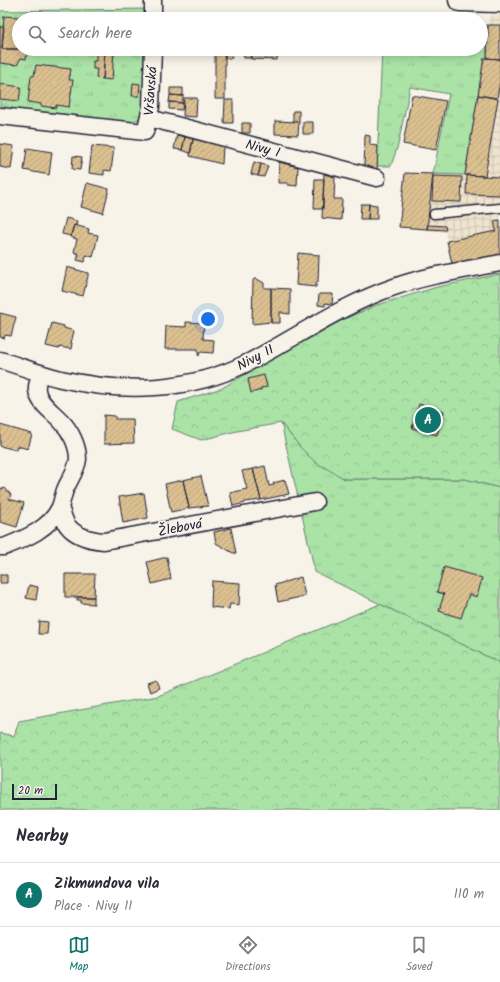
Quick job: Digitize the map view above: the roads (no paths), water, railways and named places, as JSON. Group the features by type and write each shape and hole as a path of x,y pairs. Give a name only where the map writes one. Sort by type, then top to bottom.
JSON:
{"main road":[{"path":"460,0 500,1"}],"street":[{"path":"153,0 153,12"},
{"name":"Vršavská","path":"147,125 151,107 153,56"},
{"name":"Nivy I","path":"0,116 147,125 377,178"},
{"name":"Nivy II","path":"0,360 61,379 114,387 162,386 194,382 222,374 246,363 339,311 394,287 431,277 500,263"},
{"path":"0,547 8,545 35,532 53,517 60,507 65,490 77,464 77,454 73,438 61,421 38,396 36,386 41,373"},
{"name":"Žlebová","path":"60,507 67,525 73,531 82,537 104,541 315,502"}],"lane":[{"path":"434,214 500,208"}],"place":[{"name":"Zikmundova vila","path":"428,420"}]}
